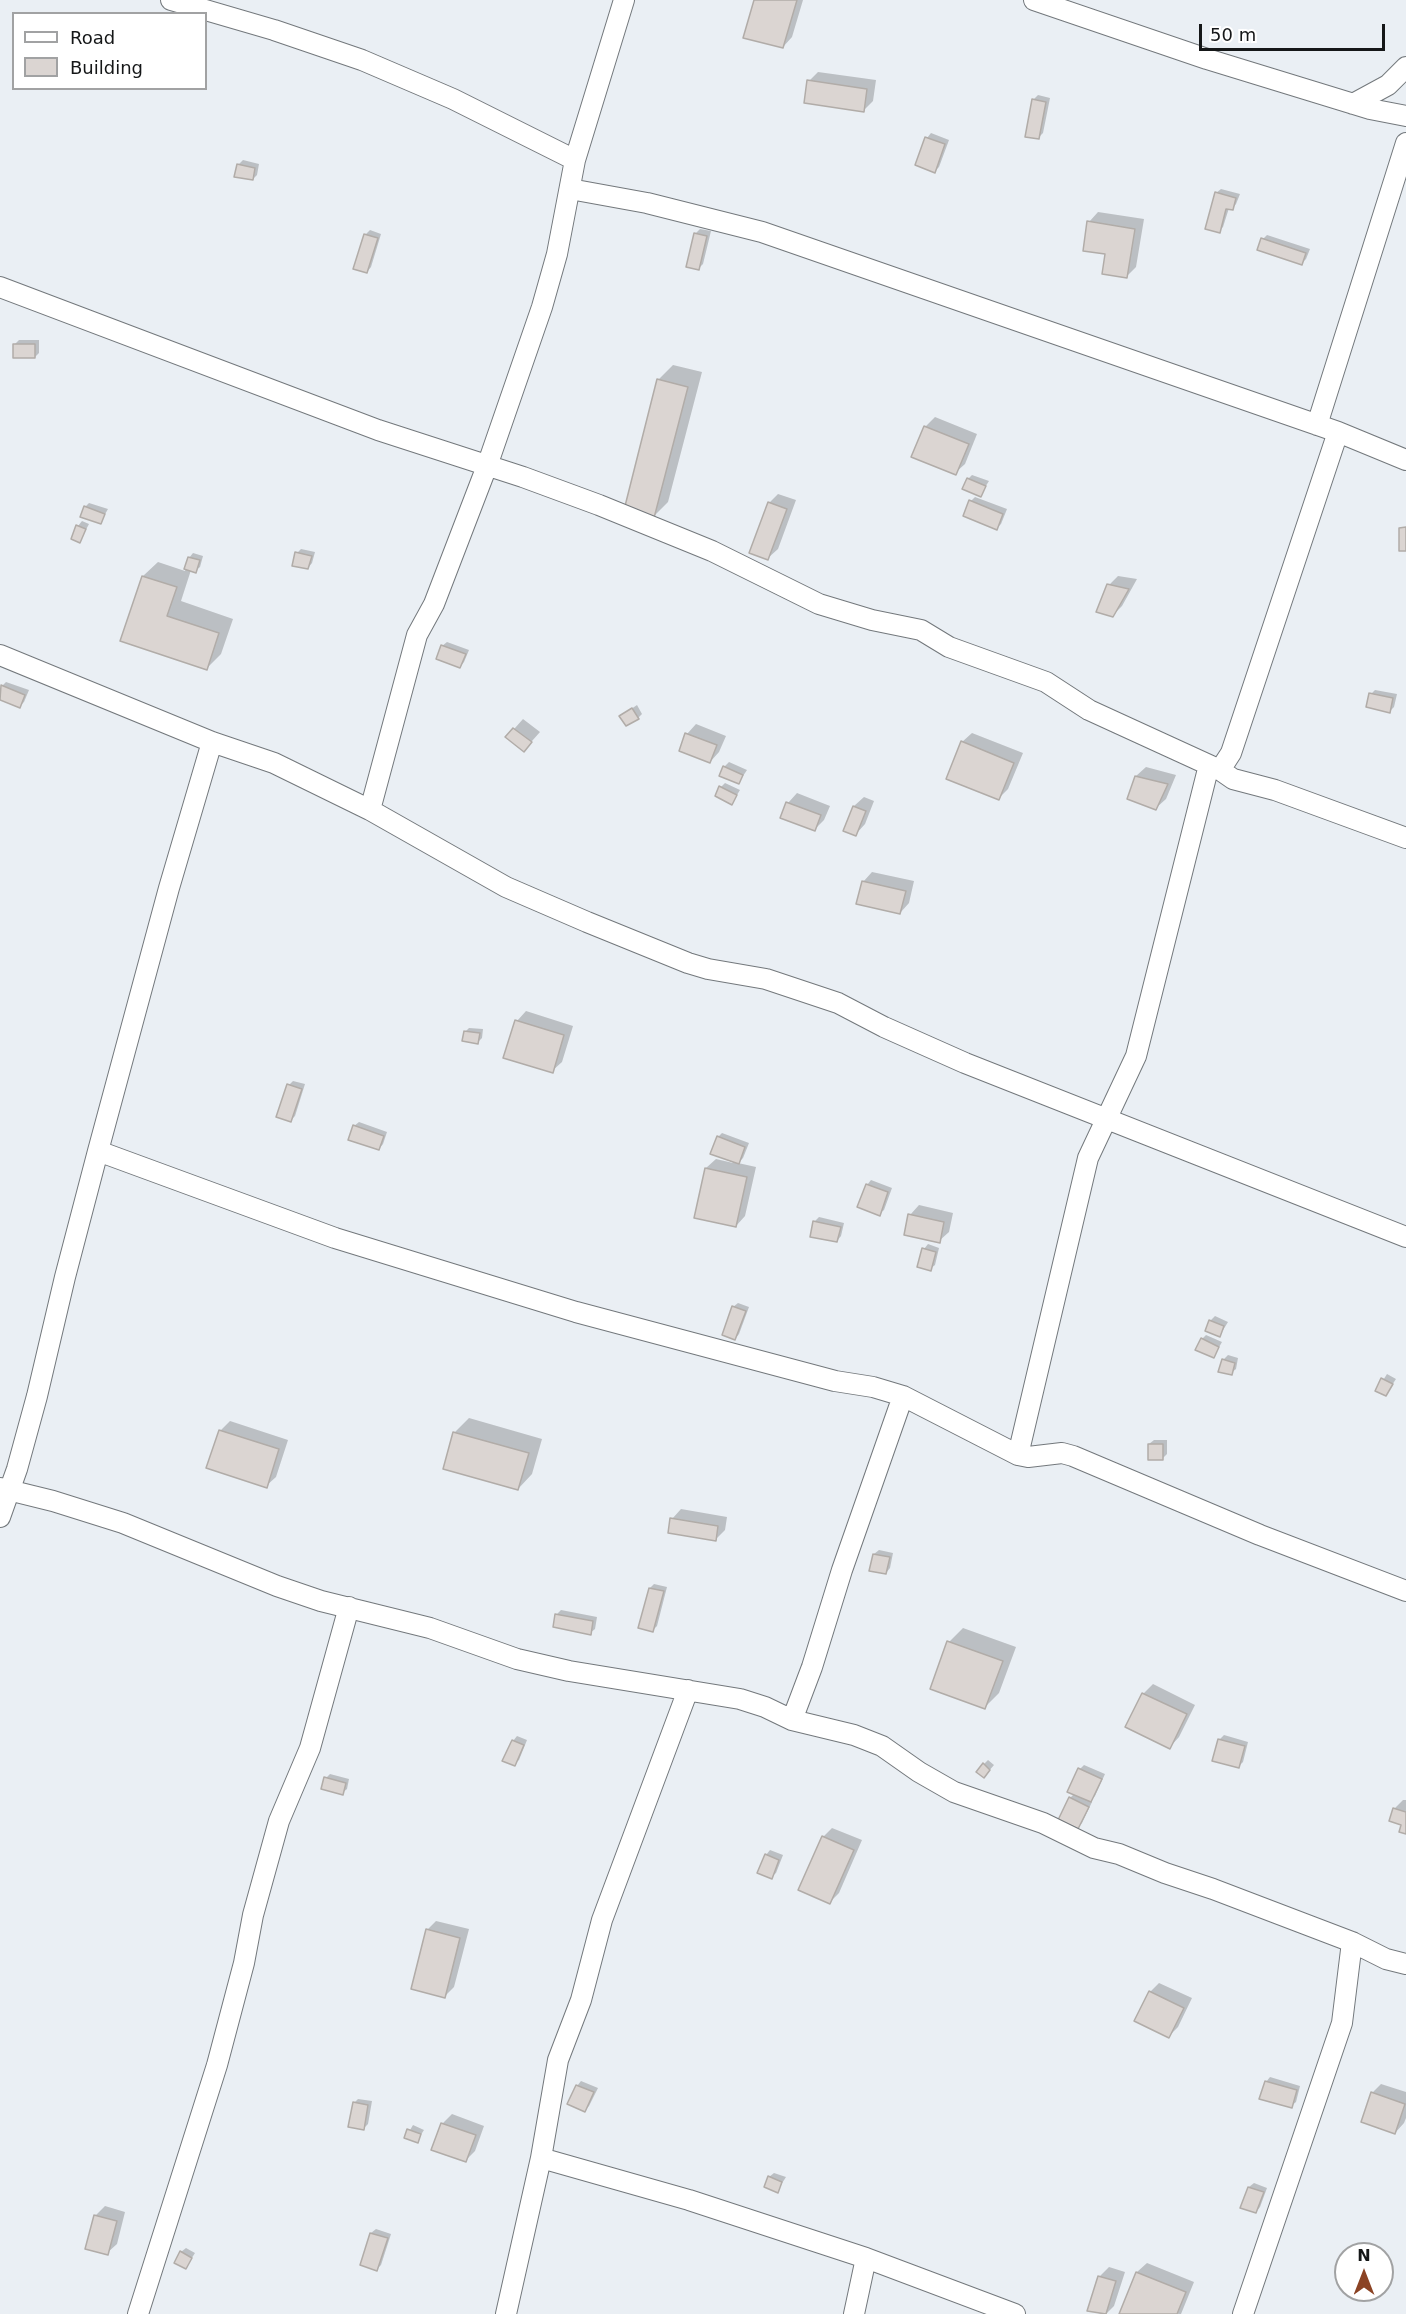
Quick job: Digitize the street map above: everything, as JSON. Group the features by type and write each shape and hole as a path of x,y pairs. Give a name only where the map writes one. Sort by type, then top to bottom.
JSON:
{"street":[{"path":"171,0 274,30 362,60 453,99 575,160"},
{"path":"370,810 417,635 434,604 488,466 542,307 557,254 575,160 624,0"},
{"path":"1034,0 1208,59 1353,104 1406,116"},
{"path":"1353,104 1388,85 1406,67"},
{"path":"1317,425 1406,143"},
{"path":"570,189 647,204 762,232 1338,432 1406,460"},
{"path":"0,287 378,430 523,477 673,534 819,604 872,620 921,630 949,647 1046,682 1089,710 1233,779 1275,790 1406,838"},
{"path":"1018,1455 1088,1158 1136,1056 1214,768 1231,753 1338,432"},
{"path":"0,655 212,742 274,762 370,810 507,887 588,922 688,963 708,969 766,979 838,1003 884,1028 965,1063 1406,1237"},
{"path":"0,1517 4,1490 37,1396 98,1151 169,888 212,742"},
{"path":"98,1151 335,1238 576,1312 835,1382 873,1387 903,1396 1018,1455 1028,1457 1062,1453 1073,1456 1260,1535 1406,1591"},
{"path":"792,1720 903,1396"},
{"path":"4,1490 53,1501 123,1523 277,1586 321,1601 430,1628 535,1664 740,1699 765,1707 792,1720 854,1735 882,1746 919,1772 954,1792 1043,1823 1094,1848 1119,1854 1352,1942 1386,1959 1406,1964"},
{"path":"138,2314 217,2065 276,1831 310,1748 349,1607"},
{"path":"506,2314 540,2158 558,2060 581,2001 602,1920 688,1690"},
{"path":"1243,2314 1342,2023 1352,1942"},
{"path":"540,2158 689,2200 866,2258 1016,2314"},
{"path":"854,2314 866,2258"}],"building":[{"path":"754,0 797,0 783,48 743,38"},
{"path":"807,80 867,89 864,112 804,103"},
{"path":"1032,99 1046,102 1039,139 1025,137"},
{"path":"925,137 945,144 935,173 915,165"},
{"path":"237,164 255,168 253,180 234,177"},
{"path":"1215,192 1236,198 1233,210 1226,209 1220,233 1205,229"},
{"path":"1087,221 1135,229 1127,278 1102,274 1105,254 1083,251"},
{"path":"694,233 707,236 699,270 686,267"},
{"path":"364,234 378,238 367,273 353,269"},
{"path":"1261,238 1306,253 1302,265 1257,250"},
{"path":"13,344 35,344 35,358 13,358"},
{"path":"657,379 688,387 654,518 624,510"},
{"path":"924,426 969,444 956,475 911,457"},
{"path":"967,478 986,486 981,497 962,489"},
{"path":"969,500 1003,514 997,530 963,516"},
{"path":"768,502 787,509 768,560 749,553"},
{"path":"84,506 105,514 101,524 80,517"},
{"path":"76,525 86,529 80,543 71,539"},
{"path":"1406,527 1406,551 1399,551 1399,528"},
{"path":"295,552 312,556 308,569 292,566"},
{"path":"188,557 200,560 196,573 184,569"},
{"path":"142,576 177,587 167,616 219,633 207,670 120,641"},
{"path":"1107,584 1129,589 1113,617 1096,612"},
{"path":"441,645 466,654 460,668 436,659"},
{"path":"1,685 25,695 20,708 0,700"},
{"path":"1369,693 1393,698 1390,713 1366,707"},
{"path":"632,708 639,719 626,726 619,716"},
{"path":"513,728 532,742 524,752 505,737"},
{"path":"685,733 717,745 710,763 679,751"},
{"path":"961,741 1014,763 999,800 946,779"},
{"path":"723,766 743,775 739,784 719,776"},
{"path":"1135,776 1168,784 1156,810 1127,799"},
{"path":"719,786 737,795 732,805 715,796"},
{"path":"786,802 821,815 815,831 780,818"},
{"path":"853,806 866,811 856,836 843,831"},
{"path":"862,881 906,891 900,914 856,904"},
{"path":"515,1020 564,1035 553,1073 503,1058"},
{"path":"464,1031 480,1033 478,1044 462,1041"},
{"path":"287,1084 302,1089 291,1122 276,1117"},
{"path":"353,1125 384,1136 379,1150 348,1140"},
{"path":"717,1136 745,1147 739,1164 710,1154"},
{"path":"705,1168 747,1177 736,1227 694,1218"},
{"path":"866,1184 888,1192 880,1216 857,1207"},
{"path":"908,1214 944,1222 940,1243 904,1235"},
{"path":"813,1221 841,1227 837,1242 810,1237"},
{"path":"922,1248 936,1252 931,1271 917,1267"},
{"path":"732,1306 746,1311 735,1340 722,1335"},
{"path":"1209,1320 1224,1326 1220,1337 1205,1331"},
{"path":"1201,1338 1219,1347 1214,1358 1195,1350"},
{"path":"1222,1359 1235,1363 1232,1375 1218,1372"},
{"path":"1381,1378 1393,1384 1386,1396 1375,1391"},
{"path":"219,1430 279,1449 267,1488 206,1468"},
{"path":"453,1432 529,1453 518,1490 443,1469"},
{"path":"1148,1444 1163,1444 1163,1460 1148,1460"},
{"path":"670,1518 718,1526 716,1541 668,1533"},
{"path":"873,1554 890,1557 886,1574 869,1571"},
{"path":"649,1588 664,1591 653,1632 638,1628"},
{"path":"555,1614 593,1621 591,1635 553,1627"},
{"path":"947,1641 1003,1661 985,1709 930,1689"},
{"path":"1142,1693 1187,1714 1170,1749 1125,1727"},
{"path":"1218,1739 1245,1746 1239,1768 1212,1761"},
{"path":"512,1740 524,1745 515,1766 502,1761"},
{"path":"983,1763 990,1770 984,1778 976,1772"},
{"path":"1078,1768 1102,1779 1091,1802 1067,1792"},
{"path":"324,1777 346,1783 343,1795 321,1789"},
{"path":"1069,1797 1089,1807 1078,1829 1058,1820"},
{"path":"1393,1808 1406,1812 1406,1834 1399,1832 1401,1825 1389,1821"},
{"path":"822,1836 854,1850 830,1904 798,1890"},
{"path":"765,1854 779,1860 772,1879 757,1873"},
{"path":"426,1929 460,1938 445,1998 411,1989"},
{"path":"1149,1991 1184,2008 1169,2038 1134,2021"},
{"path":"1265,2081 1297,2090 1292,2108 1259,2099"},
{"path":"576,2085 594,2092 585,2112 567,2104"},
{"path":"1371,2092 1405,2104 1395,2134 1361,2122"},
{"path":"353,2102 368,2105 364,2130 348,2127"},
{"path":"441,2123 476,2135 466,2162 431,2150"},
{"path":"407,2129 421,2134 418,2143 404,2138"},
{"path":"768,2176 782,2182 778,2193 764,2187"},
{"path":"1248,2187 1264,2192 1256,2213 1240,2208"},
{"path":"94,2215 117,2221 108,2255 85,2249"},
{"path":"370,2233 388,2238 377,2271 360,2265"},
{"path":"180,2251 192,2258 186,2269 174,2263"},
{"path":"1136,2272 1186,2292 1177,2314 1119,2314"},
{"path":"1098,2276 1116,2281 1106,2314 1087,2311"}]}
